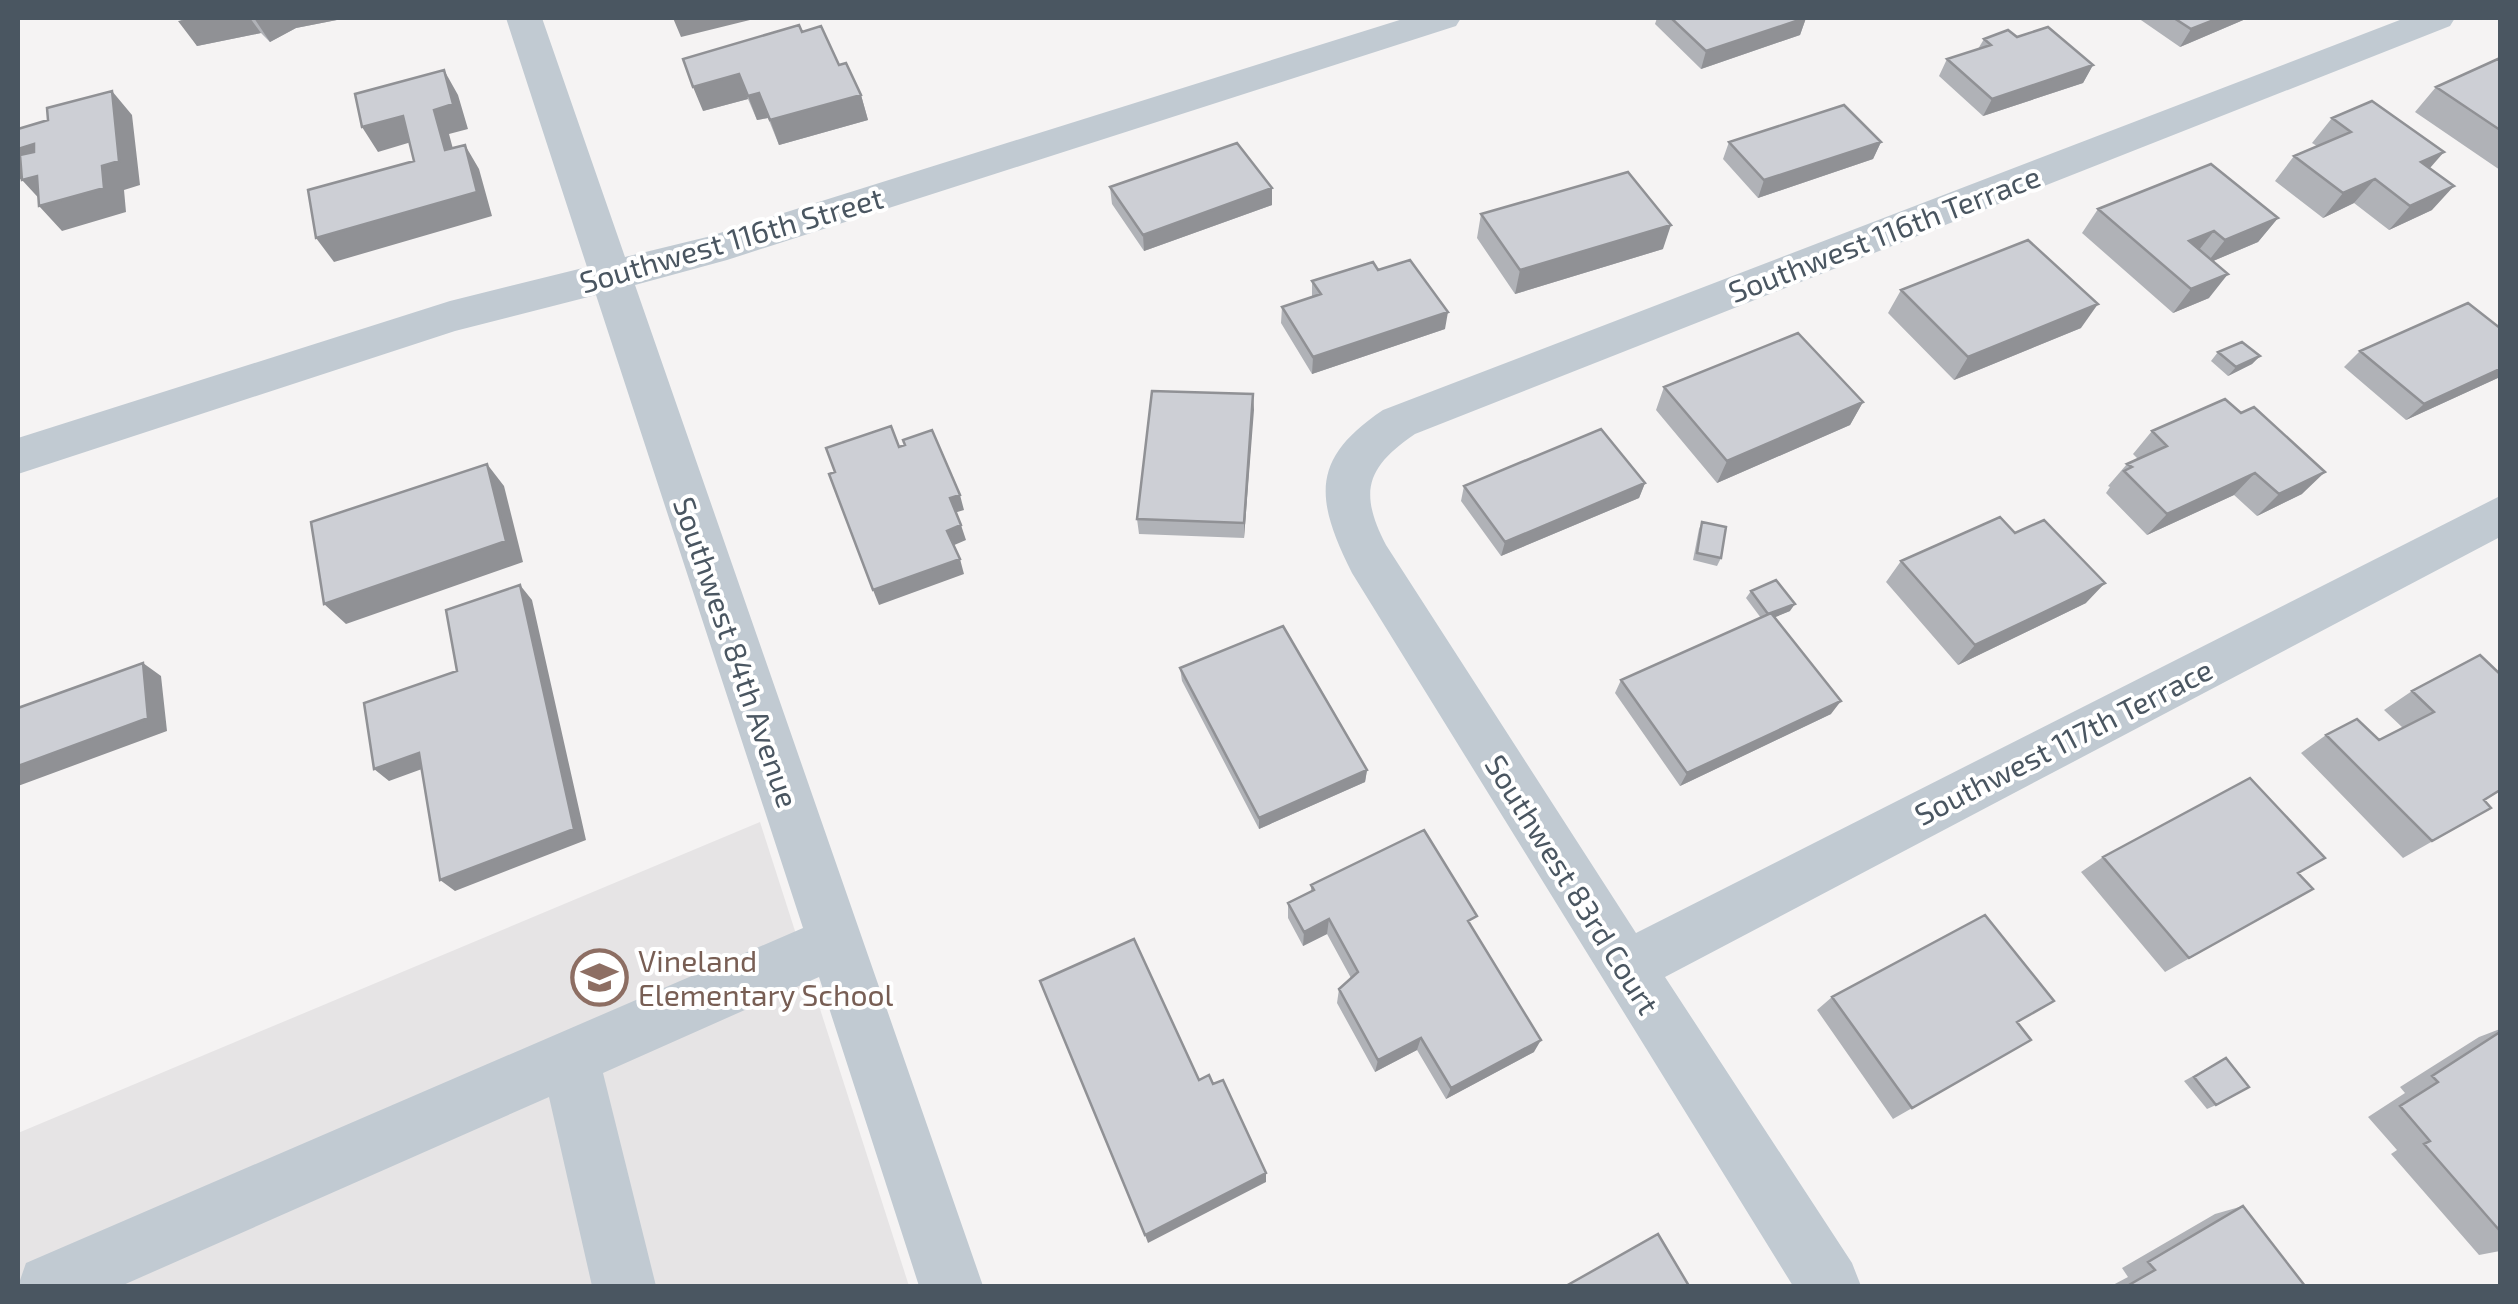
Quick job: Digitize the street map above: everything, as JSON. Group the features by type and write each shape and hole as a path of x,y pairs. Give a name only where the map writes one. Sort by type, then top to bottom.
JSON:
{"street":[{"name":"Southwest 84th Avenue","path":"524,18 952,1286"},
{"name":"Southwest 116th Street","path":"18,456 450,317 712,250 1443,18"},
{"name":"Southwest 116th Terrace","path":"1347,471 1362,447 1399,422 2437,18"},
{"name":"Southwest 83rd Court","path":"1347,471 1344,499 1365,552 1829,1286"},
{"name":"Southwest 117th Terrace","path":"1626,968 2500,515"},
{"path":"49,1286 835,942"},
{"path":"570,1058 624,1286"}],"shaded area":[{"name":"Vineland Elementary School","path":"760,822 909,1286 18,1286 18,1133"}],"building":[{"path":"1671,18 1805,18 1706,51"},
{"path":"2174,18 2219,18 2191,29"},
{"path":"799,25 802,32 821,26 839,65 846,63 861,95 770,120 759,93 748,96 739,74 693,87 683,59"},
{"path":"2048,27 2093,65 1992,99 1947,59 1991,45 1984,39 2008,30 2017,37"},
{"path":"2500,58 2500,130 2436,87"},
{"path":"444,70 453,104 434,110 445,150 465,145 477,192 316,238 308,190 414,161 403,116 362,127 355,94"},
{"path":"112,91 119,161 102,166 104,188 39,206 37,176 22,180 20,155 34,152 34,144 18,149 18,129 48,120 47,108"},
{"path":"2372,101 2444,152 2421,162 2454,186 2410,206 2375,179 2343,193 2294,156 2351,132 2332,118"},
{"path":"1844,105 1881,142 1764,180 1729,142"},
{"path":"1237,143 1272,188 1143,235 1110,187"},
{"path":"2211,164 2278,218 2225,240 2214,231 2189,241 2228,274 2191,289 2098,209"},
{"path":"1628,172 1671,225 1520,270 1481,214"},
{"path":"2028,240 2098,304 1968,357 1901,290"},
{"path":"1410,260 1448,312 1313,357 1282,307 1321,294 1312,281 1373,262 1378,270"},
{"path":"2468,303 2500,328 2500,369 2424,404 2360,351"},
{"path":"1798,333 1863,402 1727,461 1664,387"},
{"path":"2242,342 2260,356 2236,367 2218,352"},
{"path":"1152,391 1253,394 1244,523 1137,519"},
{"path":"2225,399 2241,413 2254,407 2325,472 2279,494 2255,473 2167,514 2124,471 2132,467 2127,464 2167,446 2152,431"},
{"path":"891,426 899,447 905,445 903,440 932,430 960,495 950,498 961,525 947,531 960,559 873,590 829,474 835,472 826,448"},
{"path":"1601,429 1645,483 1505,542 1464,486"},
{"path":"487,464 506,541 324,604 311,522"},
{"path":"2000,517 2015,533 2044,520 2105,583 1975,645 1901,561"},
{"path":"1702,522 1726,527 1721,558 1697,553"},
{"path":"1776,580 1795,604 1768,614 1751,591"},
{"path":"520,585 574,829 440,880 419,753 374,769 364,703 457,671 446,610"},
{"path":"1771,613 1841,701 1687,773 1621,680"},
{"path":"1283,626 1367,770 1259,818 1180,668"},
{"path":"2480,655 2500,674 2500,790 2484,800 2491,808 2432,841 2326,735 2357,719 2379,740 2434,712 2412,691"},
{"path":"143,663 148,718 18,766 18,708"},
{"path":"2250,778 2325,858 2298,873 2313,889 2189,958 2103,857"},
{"path":"1424,830 1477,916 1468,921 1541,1040 1451,1088 1421,1038 1378,1060 1339,989 1358,972 1329,919 1304,932 1288,903 1314,890 1311,885"},
{"path":"1985,915 2054,1001 2017,1022 2031,1040 1912,1108 1832,997"},
{"path":"1134,939 1199,1080 1209,1075 1213,1084 1223,1080 1266,1173 1145,1235 1040,981"},
{"path":"2500,1032 2500,1231 2424,1144 2430,1141 2400,1106 2438,1082 2432,1076"},
{"path":"2226,1058 2249,1087 2216,1105 2194,1077"},
{"path":"2243,1206 2305,1286 2129,1285 2155,1270 2148,1262"},
{"path":"1658,1234 1689,1286 1566,1286"}],"place":[{"name":"Vineland Elementary School","path":"599,977"}]}
